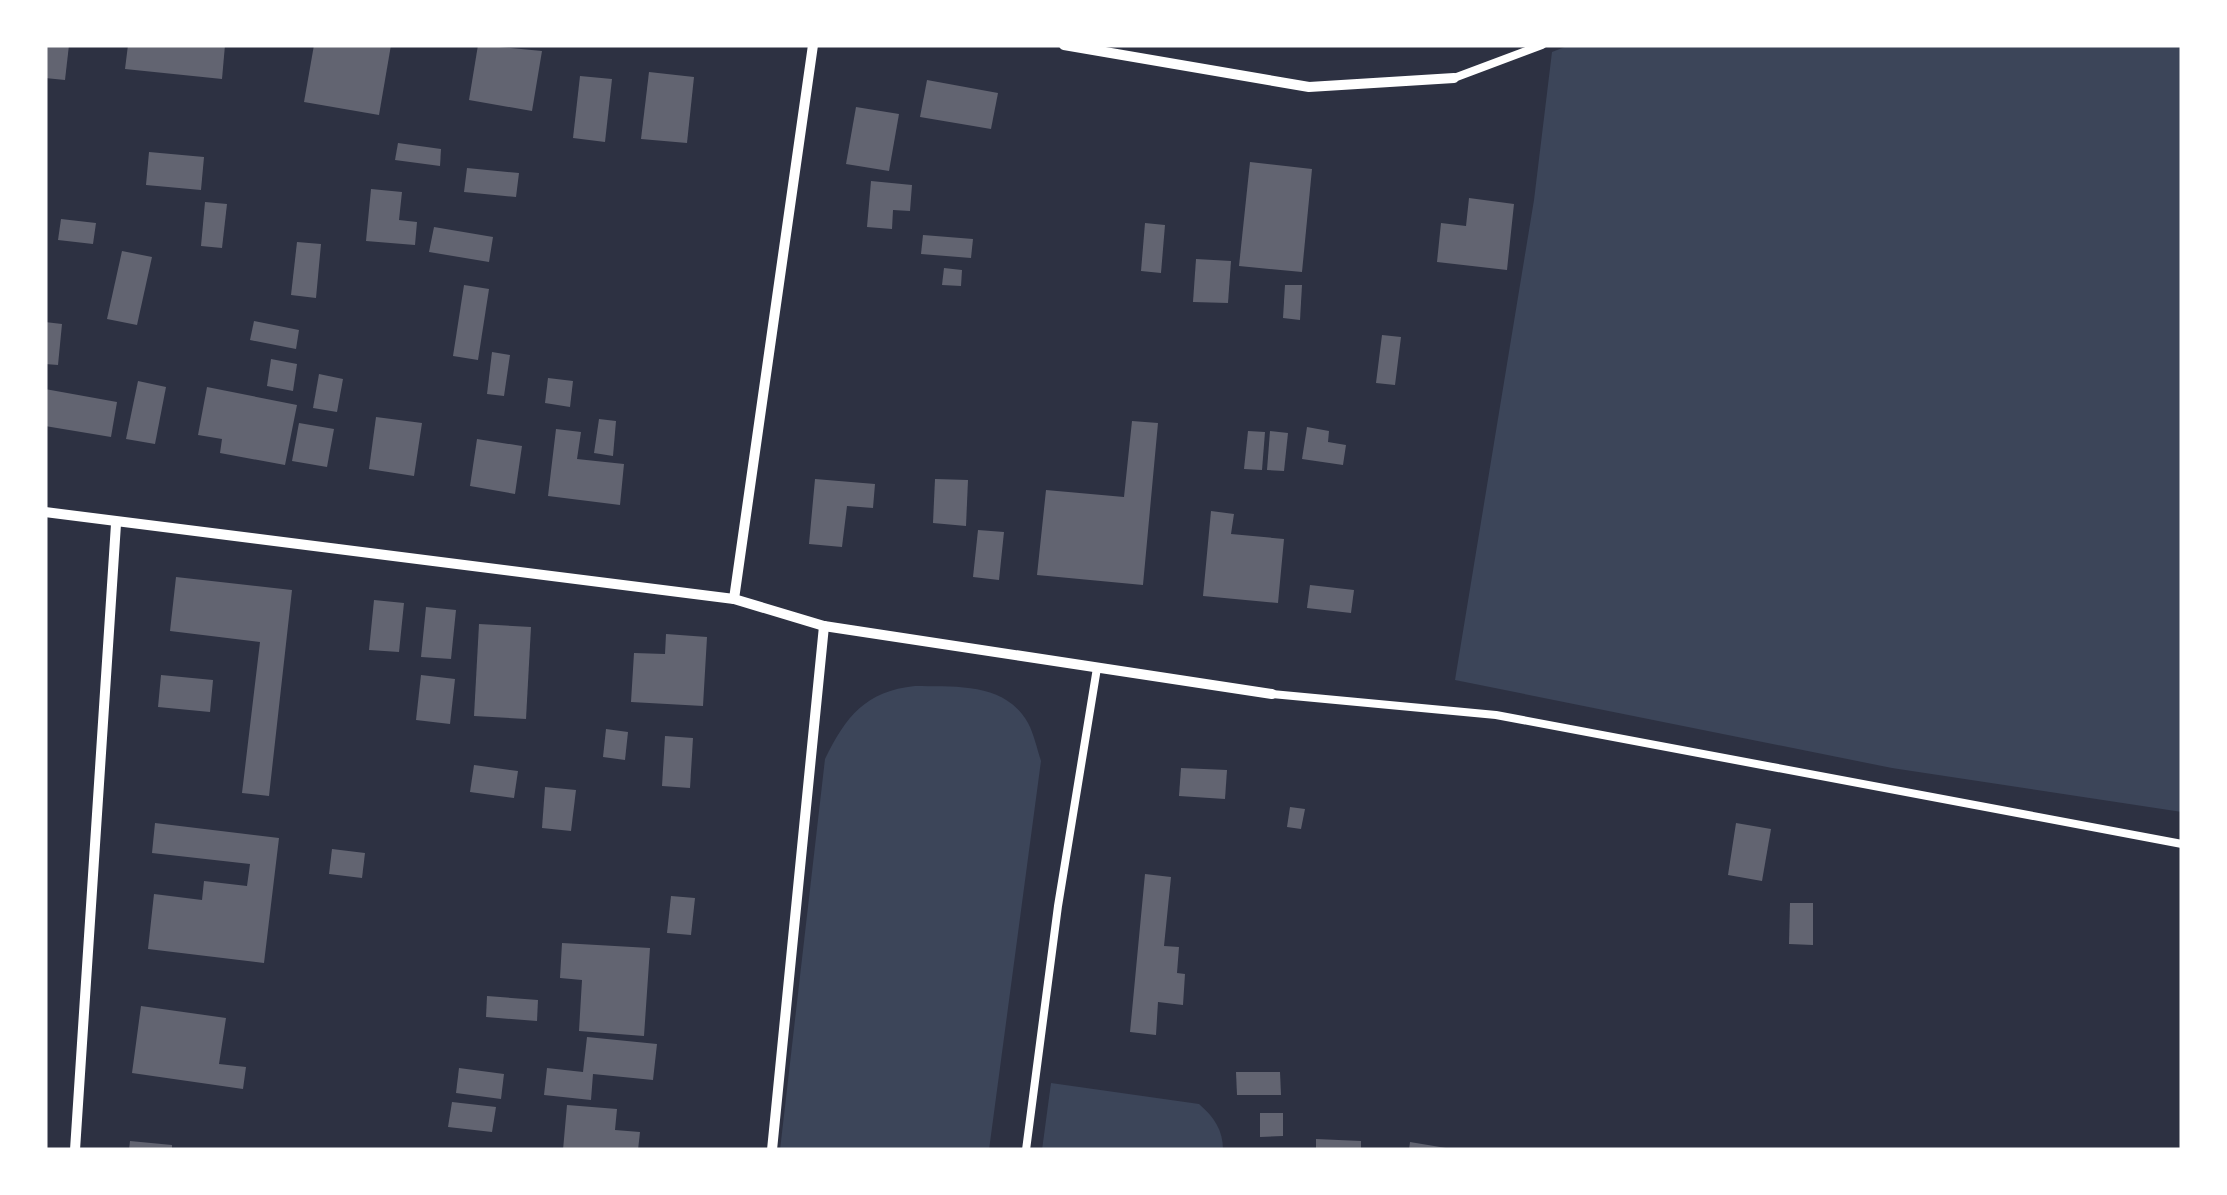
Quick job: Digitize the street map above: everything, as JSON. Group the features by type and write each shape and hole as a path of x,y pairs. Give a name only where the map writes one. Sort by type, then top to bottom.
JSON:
{"street":[{"path":"734,600 814,45"},
{"path":"1064,45 1309,86 1454,78"},
{"path":"45,512 734,600 824,626 1272,694"},
{"path":"75,1150 116,524"},
{"path":"772,1150 824,626"}],"lane":[{"path":"1454,78 1542,45"},
{"path":"1026,1150 1058,906 1098,668"},
{"path":"1272,694 1496,715 2182,844"}],"shaded area":[{"path":"1570,45 2182,45 2182,812 1892,768 1455,680 1534,200 1552,52"},
{"path":"915,686 978,690 1006,700 1028,723 1041,761 989,1150 780,1150 825,759 859,708 883,693"},
{"path":"1051,1083 1199,1104 1217,1124 1223,1150 1042,1150"}],"building":[{"path":"45,45 69,45 65,80 45,78"},
{"path":"128,45 225,45 222,79 125,69"},
{"path":"314,45 391,45 379,115 304,102"},
{"path":"478,45 542,51 532,111 469,100"},
{"path":"649,72 694,77 687,143 641,139"},
{"path":"580,76 612,79 605,142 573,138"},
{"path":"927,80 998,93 991,129 920,117"},
{"path":"856,107 899,114 889,171 846,164"},
{"path":"398,143 441,149 440,166 395,160"},
{"path":"149,152 204,157 201,190 146,185"},
{"path":"1250,162 1312,169 1302,272 1239,266"},
{"path":"467,168 519,173 516,197 464,192"},
{"path":"871,181 912,185 910,211 893,210 892,229 867,227"},
{"path":"371,189 402,192 399,220 417,222 415,245 366,241"},
{"path":"1469,198 1514,204 1507,270 1437,262 1441,223 1466,226"},
{"path":"205,202 227,204 222,248 201,246"},
{"path":"61,219 96,223 93,244 58,240"},
{"path":"1145,223 1165,225 1161,273 1141,271"},
{"path":"434,227 493,237 489,262 429,252"},
{"path":"923,235 973,239 971,258 921,254"},
{"path":"297,242 321,244 316,298 291,295"},
{"path":"122,251 152,257 137,325 107,319"},
{"path":"1196,259 1231,261 1228,303 1193,302"},
{"path":"944,268 962,270 961,286 942,285"},
{"path":"464,285 489,289 478,360 453,356"},
{"path":"1285,285 1302,285 1300,320 1283,318"},
{"path":"254,321 299,330 296,349 250,340"},
{"path":"45,322 62,324 58,365 45,364"},
{"path":"1382,335 1401,337 1395,385 1376,383"},
{"path":"492,352 510,355 504,396 487,394"},
{"path":"271,359 297,364 293,391 267,386"},
{"path":"319,374 343,379 337,412 313,408"},
{"path":"548,378 573,381 570,407 545,403"},
{"path":"138,381 166,387 155,444 126,439"},
{"path":"207,387 297,405 285,465 220,453 222,439 198,435"},
{"path":"45,389 117,402 111,437 45,426"},
{"path":"376,417 422,423 414,476 369,469"},
{"path":"599,419 616,421 613,456 594,453"},
{"path":"1132,421 1158,423 1143,585 1037,575 1046,490 1124,497"},
{"path":"299,423 334,429 327,467 292,461"},
{"path":"1307,427 1329,431 1328,442 1346,445 1343,465 1302,459"},
{"path":"556,429 581,432 577,459 624,464 620,505 548,496"},
{"path":"1248,431 1265,432 1262,470 1244,469"},
{"path":"1270,431 1288,433 1284,471 1267,470"},
{"path":"477,439 522,446 515,494 470,486"},
{"path":"815,479 875,484 873,508 847,506 842,547 809,544"},
{"path":"935,479 968,480 966,526 933,523"},
{"path":"1211,511 1234,514 1231,534 1284,539 1278,603 1203,596"},
{"path":"978,530 1004,532 999,580 973,577"},
{"path":"176,577 292,590 269,796 242,793 260,642 170,631"},
{"path":"1310,585 1354,590 1351,613 1307,608"},
{"path":"374,600 404,603 399,652 369,650"},
{"path":"426,607 456,610 451,659 421,657"},
{"path":"479,624 531,627 526,719 474,716"},
{"path":"666,634 707,637 703,706 631,702 634,653 665,654"},
{"path":"161,675 213,680 210,712 158,707"},
{"path":"421,675 455,679 450,724 416,720"},
{"path":"606,729 628,732 625,760 603,757"},
{"path":"665,736 693,738 690,788 662,786"},
{"path":"474,765 518,771 514,798 470,792"},
{"path":"1181,768 1227,770 1225,799 1179,796"},
{"path":"545,787 576,790 571,831 542,828"},
{"path":"1290,807 1305,809 1301,829 1287,827"},
{"path":"155,823 279,838 264,963 148,949 154,894 202,900 204,881 247,886 250,864 152,853"},
{"path":"1736,823 1771,829 1762,881 1728,875"},
{"path":"332,849 365,853 362,878 329,874"},
{"path":"1145,874 1171,877 1164,946 1179,947 1177,973 1185,974 1183,1005 1158,1002 1156,1035 1130,1032"},
{"path":"671,896 695,898 691,935 667,933"},
{"path":"1790,903 1813,903 1813,945 1789,944"},
{"path":"562,943 650,948 644,1036 579,1031 582,980 560,978"},
{"path":"487,996 538,1000 537,1021 486,1017"},
{"path":"141,1006 226,1018 219,1064 246,1067 243,1089 132,1073"},
{"path":"587,1037 657,1044 653,1080 593,1074 591,1100 544,1095 547,1068 583,1072"},
{"path":"459,1068 504,1074 501,1099 456,1093"},
{"path":"1236,1072 1280,1072 1281,1095 1237,1095"},
{"path":"452,1102 496,1107 492,1132 448,1127"},
{"path":"567,1105 617,1109 615,1130 640,1132 638,1150 563,1150"},
{"path":"1260,1113 1283,1113 1283,1136 1260,1137"},
{"path":"1316,1139 1361,1141 1361,1150 1316,1150"},
{"path":"130,1141 172,1145 172,1150 129,1150"},
{"path":"1410,1142 1446,1148 1446,1150 1409,1150"}]}
